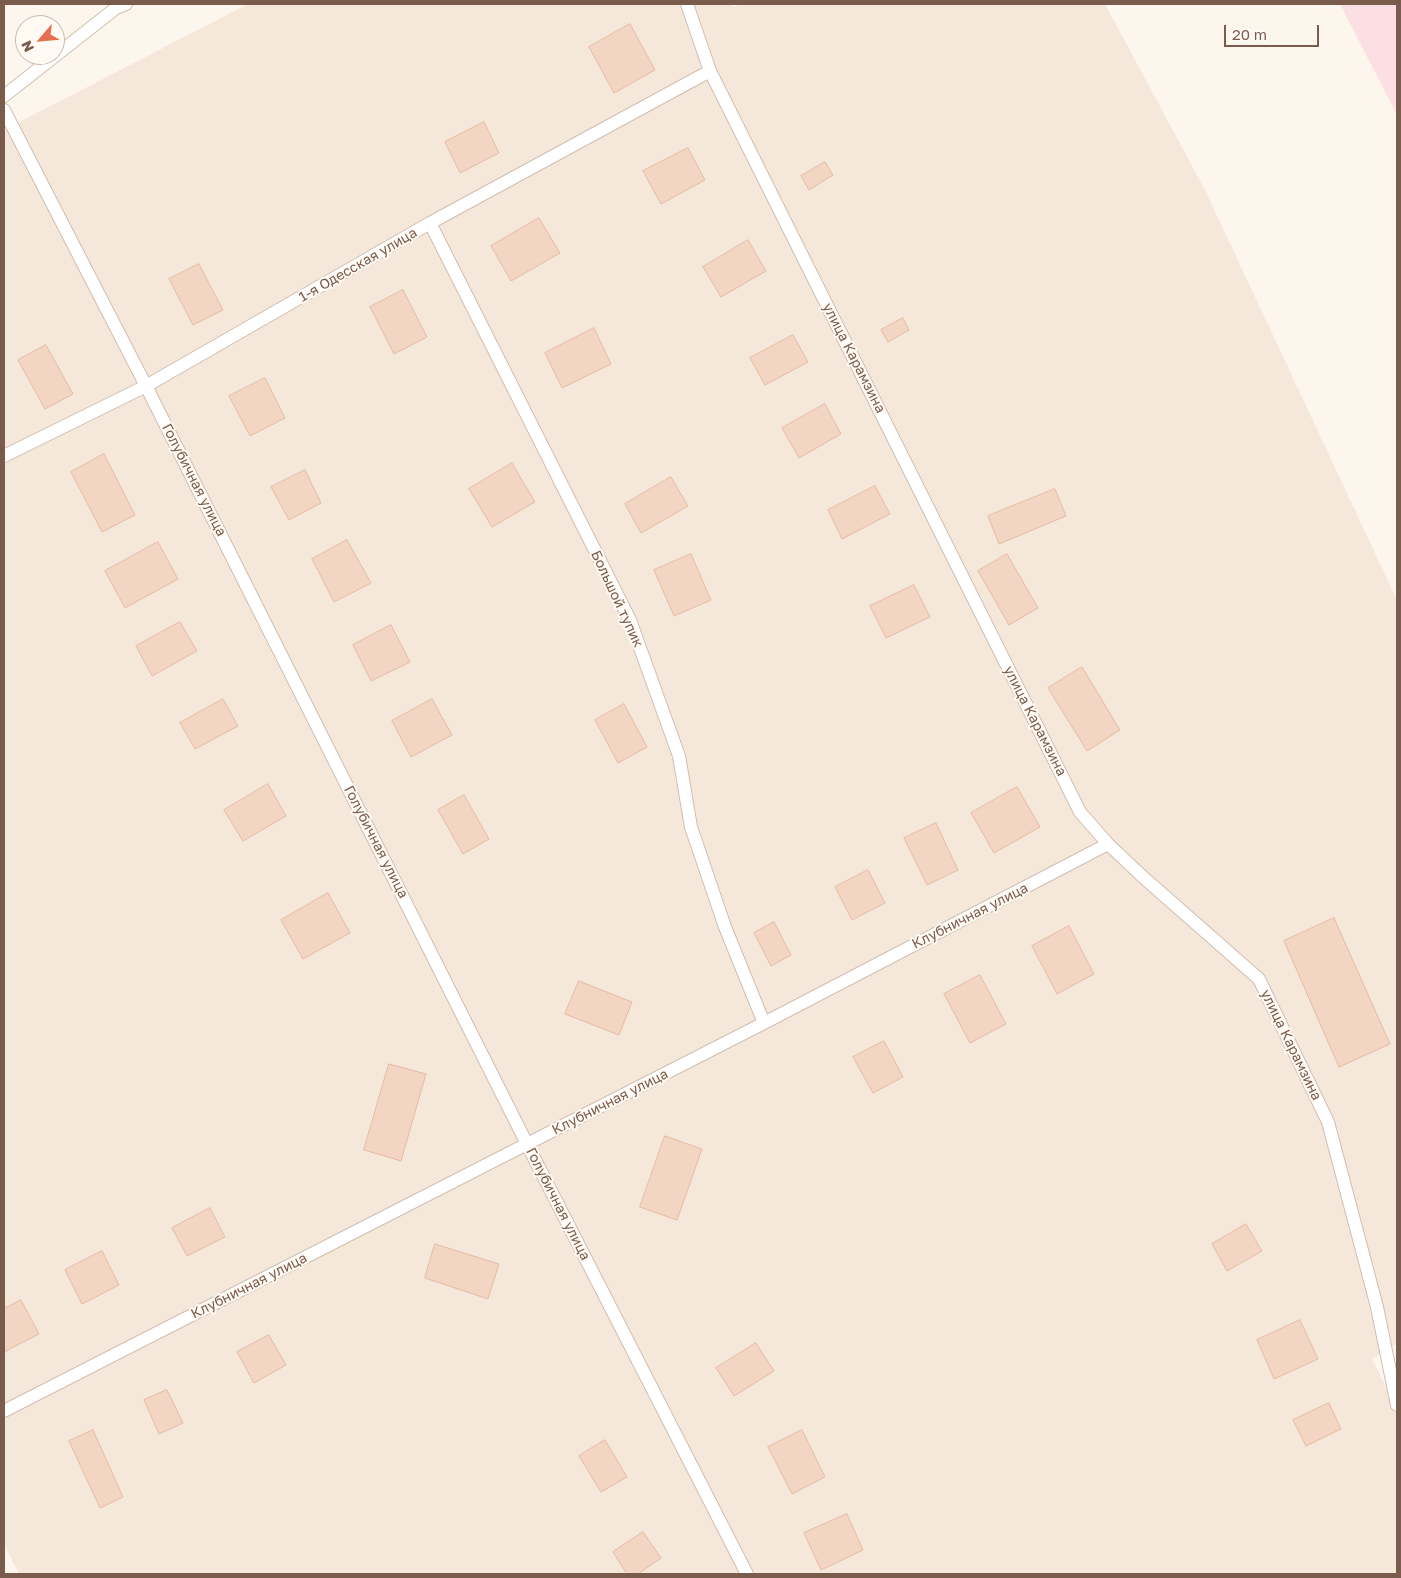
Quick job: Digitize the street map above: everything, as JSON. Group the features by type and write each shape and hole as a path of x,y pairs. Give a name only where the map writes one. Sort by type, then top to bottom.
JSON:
{"lane":[{"path":"4,96 116,8 126,4"},
{"name":"улица Карамзина","path":"687,4 710,71 1080,812 1108,844 1143,877 1259,979 1328,1122 1377,1307 1397,1405"},
{"name":"1-я Одесская улица","path":"4,456 146,386 430,223 710,71"},
{"name":"Голубичная улица","path":"4,110 146,386 747,1574"},
{"name":"Большой тупик","path":"430,223 630,620 679,756 691,827 725,926 764,1023"},
{"name":"Клубничная улица","path":"4,1411 764,1023 1108,844"}],"shaded area":[{"path":"248,4 731,4 733,7 741,4 1105,4 1205,190 1397,600 1397,1343 1372,1359 1397,1410 1397,1574 19,1574 4,1544 4,130"},
{"path":"1340,4 1397,4 1397,115"}],"building":[{"path":"630,24 655,70 614,93 589,47"},
{"path":"484,122 499,153 460,173 445,142"},
{"path":"688,148 705,180 661,204 643,171"},
{"path":"825,162 833,175 809,190 801,176"},
{"path":"539,218 560,253 511,281 491,246"},
{"path":"748,240 766,271 721,297 703,267"},
{"path":"199,264 223,310 193,325 169,279"},
{"path":"403,290 427,337 394,354 370,307"},
{"path":"903,318 909,330 888,342 881,330"},
{"path":"594,328 611,364 562,388 545,353"},
{"path":"793,335 808,362 765,385 750,358"},
{"path":"46,345 73,394 45,409 18,360"},
{"path":"265,378 285,418 250,436 229,396"},
{"path":"825,404 841,434 799,458 782,428"},
{"path":"104,454 135,515 102,532 71,472"},
{"path":"512,463 535,502 492,527 469,489"},
{"path":"305,470 321,503 289,520 271,487"},
{"path":"671,477 688,506 641,533 625,504"},
{"path":"875,486 890,514 842,539 828,510"},
{"path":"1055,489 1066,516 999,544 988,516"},
{"path":"347,540 371,583 334,602 312,559"},
{"path":"158,542 178,579 125,608 105,571"},
{"path":"691,554 711,600 674,616 654,570"},
{"path":"1007,554 1038,608 1009,625 978,571"},
{"path":"914,585 930,617 886,638 870,606"},
{"path":"180,622 197,651 152,676 136,646"},
{"path":"391,625 410,662 371,681 353,645"},
{"path":"1082,667 1120,730 1087,751 1048,688"},
{"path":"223,699 238,726 195,749 180,723"},
{"path":"432,699 452,735 411,757 392,721"},
{"path":"624,704 647,747 618,763 595,720"},
{"path":"268,784 286,816 243,841 224,810"},
{"path":"1017,787 1040,827 994,853 971,813"},
{"path":"464,795 489,839 463,854 438,810"},
{"path":"936,823 958,870 927,885 904,838"},
{"path":"868,870 885,903 852,920 835,887"},
{"path":"328,893 350,933 303,959 281,920"},
{"path":"1334,918 1390,1044 1339,1067 1284,941"},
{"path":"774,922 791,955 771,966 754,933"},
{"path":"1069,926 1094,974 1057,994 1032,946"},
{"path":"980,975 1006,1024 970,1043 944,994"},
{"path":"579,981 632,1002 619,1035 565,1014"},
{"path":"884,1041 903,1077 873,1093 853,1057"},
{"path":"389,1064 426,1074 401,1161 364,1150"},
{"path":"665,1136 702,1149 677,1220 640,1207"},
{"path":"210,1208 225,1237 187,1256 172,1228"},
{"path":"1246,1224 1262,1251 1227,1271 1212,1244"},
{"path":"435,1244 499,1264 488,1299 425,1278"},
{"path":"102,1251 119,1285 82,1304 65,1270"},
{"path":"21,1300 39,1334 4,1352 4,1309"},
{"path":"1300,1320 1318,1359 1274,1379 1257,1340"},
{"path":"269,1335 286,1365 254,1383 237,1352"},
{"path":"756,1343 774,1371 734,1396 716,1368"},
{"path":"167,1390 183,1423 159,1434 144,1400"},
{"path":"1329,1403 1341,1429 1306,1446 1293,1420"},
{"path":"93,1430 123,1497 100,1508 69,1441"},
{"path":"802,1430 825,1477 792,1494 768,1447"},
{"path":"605,1440 627,1477 601,1492 579,1456"},
{"path":"847,1514 863,1550 821,1570 804,1533"},
{"path":"643,1532 661,1558 638,1574 627,1574 613,1552"}]}
